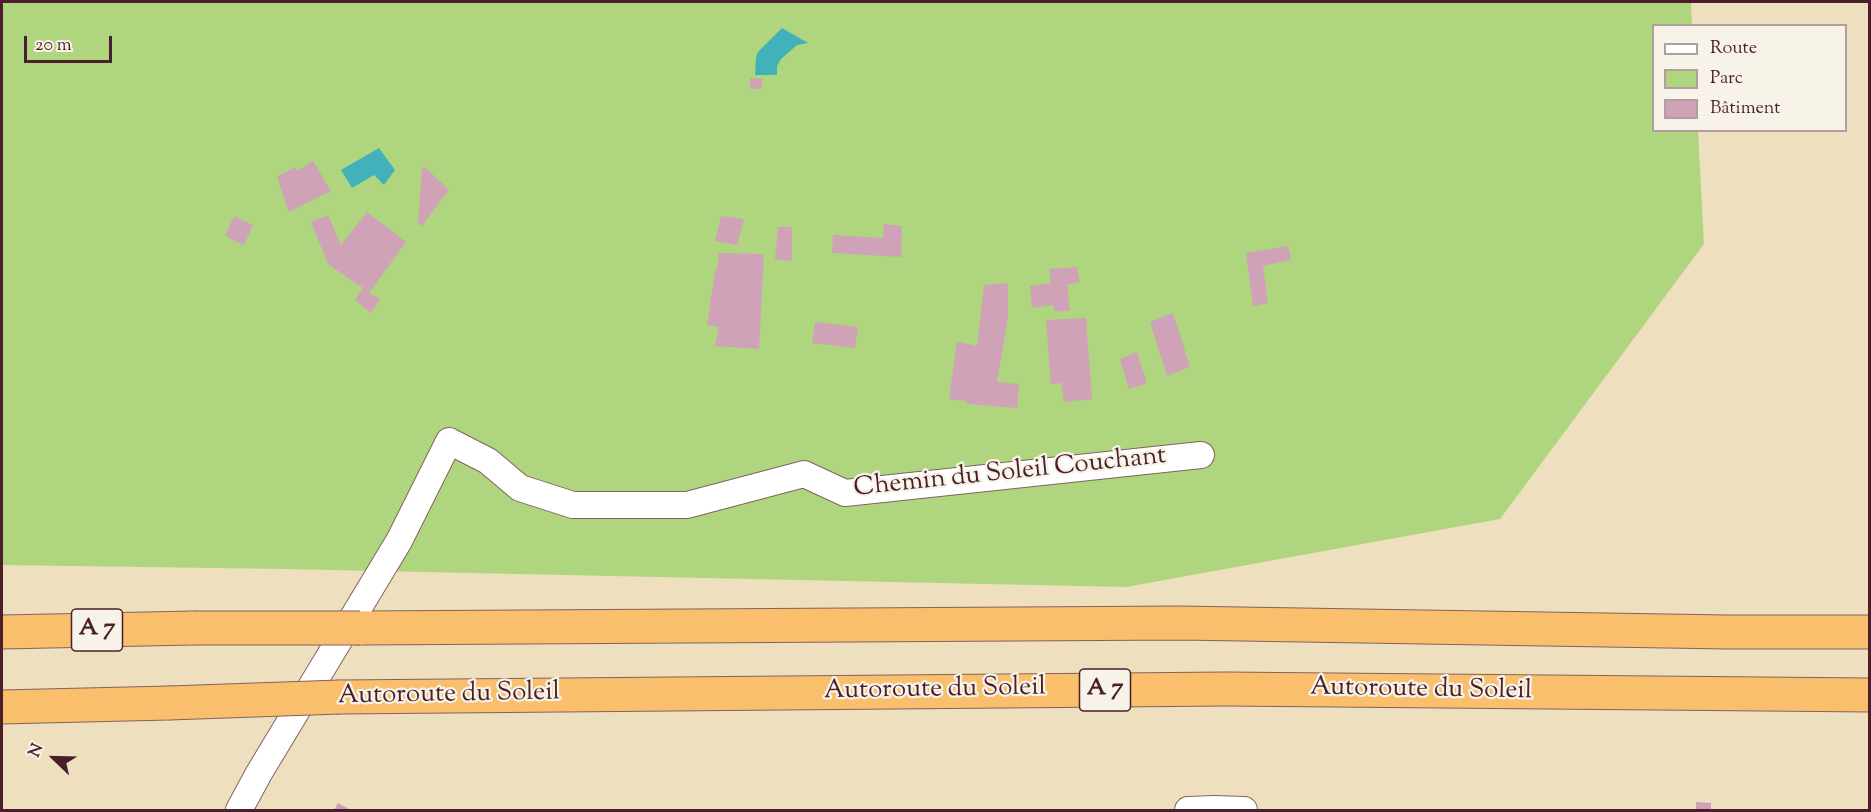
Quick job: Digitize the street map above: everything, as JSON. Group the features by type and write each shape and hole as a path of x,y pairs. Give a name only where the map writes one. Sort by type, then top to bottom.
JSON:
{"highway":[{"name":"A 7","path":"2,632 194,628 1180,623 1727,632 1869,632"},
{"name":"Autoroute du Soleil","path":"2,707 340,697 1214,689 1869,696"}],"street":[{"name":"Chemin du Soleil Couchant","path":"239,810 399,541 449,441 488,461 520,488 573,505 687,505 804,474 845,493 1201,455"},
{"path":"1188,810 1244,810"}],"green space":[{"path":"2,2 1691,2 1692,24 1652,24 1652,132 1698,132 1704,244 1500,519 1126,587 2,565"}],"water":[{"path":"782,28 808,43 797,45 781,59 777,66 777,75 755,75 758,52"},
{"path":"379,148 395,170 384,185 374,175 352,188 341,170"}],"building":[{"path":"750,78 763,79 761,89 750,89"},
{"path":"313,161 331,191 289,212 277,177 295,167 297,171"},
{"path":"422,167 426,168 449,190 422,226 418,223"},
{"path":"367,212 406,242 369,293 380,299 371,313 355,300 363,288 328,264 311,222 328,215 341,245"},
{"path":"234,216 253,225 244,245 225,236"},
{"path":"721,216 744,219 737,245 715,241"},
{"path":"884,224 902,226 901,257 832,253 833,235 883,238"},
{"path":"778,227 792,227 792,261 775,259"},
{"path":"1288,246 1291,260 1263,266 1268,303 1253,306 1246,253"},
{"path":"719,253 764,254 759,349 715,346 719,327 707,325"},
{"path":"1077,267 1080,282 1067,285 1070,310 1055,312 1053,305 1032,308 1030,286 1051,283 1049,269"},
{"path":"1008,283 1008,318 997,382 1019,384 1017,408 967,404 966,401 949,399 957,342 977,346 984,285"},
{"path":"1173,313 1190,367 1167,376 1150,322"},
{"path":"1086,318 1092,399 1064,402 1061,383 1051,384 1046,320"},
{"path":"815,322 858,327 855,348 812,343"},
{"path":"1137,352 1147,383 1129,389 1120,359"},
{"path":"1696,802 1711,803 1711,810 1696,810"},
{"path":"338,803 351,810 334,810"}]}
